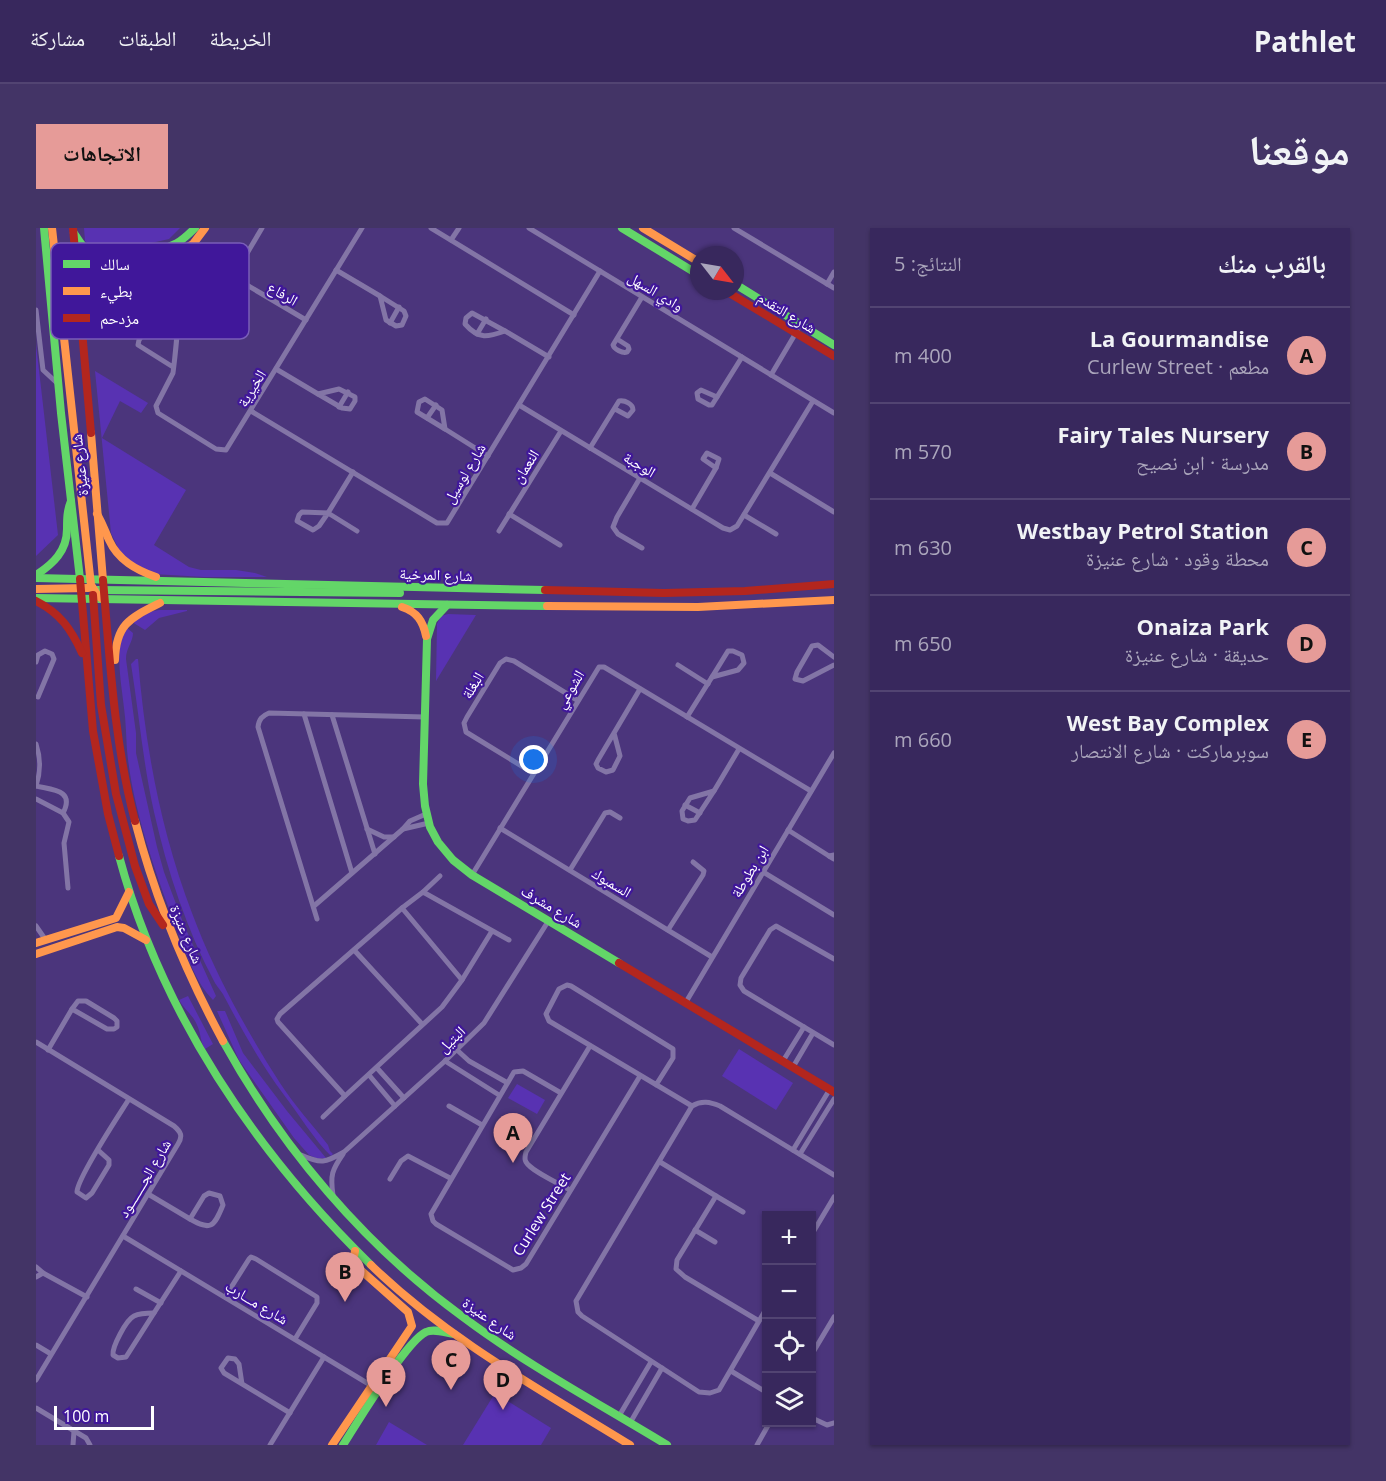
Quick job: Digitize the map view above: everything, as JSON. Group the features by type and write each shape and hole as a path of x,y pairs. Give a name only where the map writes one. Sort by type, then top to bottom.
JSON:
{"main road":[{"name":"شارع عنيزة","path":"44,228 51,306"},
{"path":"52,228 55,243"},
{"path":"178,243 185,239 195,228"},
{"path":"193,243 205,228"},
{"path":"622,228 690,270"},
{"path":"643,228 690,257"},
{"path":"73,230 81,243"},
{"name":"شارع التقدم","path":"744,290 834,345"},
{"name":"شارع التقدم","path":"741,300 834,356"},
{"name":"شارع عنيزة","path":"54,339 80,579"},
{"path":"65,339 92,589 101,705 116,794 135,866 145,894 158,919 168,929"},
{"name":"شارع عنيزة","path":"82,339 103,580 92,589 104,600 111,690 121,758 132,810 146,864 168,929 243,1078 294,1152 360,1226 438,1298 531,1364 667,1445"},
{"path":"36,577 54,563 64,549 67,537 67,513 71,501"},
{"path":"97,514 110,542 124,561 139,571 171,581"},
{"path":"36,577 80,579 92,589"},
{"name":"شارع المرخية","path":"103,580 664,592 755,591 834,584"},
{"path":"36,589 376,594 406,593 430,588"},
{"path":"36,600 82,599 92,589"},
{"path":"82,599 95,750 111,825 129,892 146,940 184,1023 224,1090 268,1150 355,1251 383,1278 455,1334 517,1376 630,1445"},
{"path":"36,600 58,614 69,626 86,662"},
{"name":"شارع المرخية","path":"104,600 731,607 834,600"},
{"path":"111,690 116,672 115,646 120,631 136,613 163,601"},
{"name":"شارع مشرف","path":"397,605 417,613 422,619 427,639 423,789 428,818 442,848 472,875 832,1090"},
{"name":"شارع مشرف","path":"427,639 433,620 447,605"},
{"path":"36,943 113,920 119,916 129,892"},
{"path":"36,954 109,928 119,927 125,920 119,916"},
{"path":"119,927 146,940"},
{"path":"344,1445 410,1331 412,1321 408,1312 358,1269 353,1261 355,1251"},
{"path":"332,1445 375,1388 421,1335 430,1331 455,1334"}],"street":[{"path":"249,250 262,228"},
{"name":"الخيرية","path":"176,339 172,376 156,406 158,413 216,449 229,448 362,228"},
{"path":"431,228 574,315"},
{"path":"451,240 459,228"},
{"name":"وادي السهل","path":"530,228 834,413"},
{"path":"734,228 834,288"},
{"path":"336,270 399,307 406,313 405,320 399,326 390,323 384,317 380,296"},
{"name":"شارع لوسيل","path":"251,411 438,523 445,524 450,521 600,271"},
{"path":"827,284 834,272"},
{"name":"الرفاع","path":"249,287 306,320"},
{"path":"617,339 642,297"},
{"path":"390,323 399,307"},
{"name":"شارع عنيزة","path":"36,310 43,370 58,383"},
{"path":"506,331 487,337 477,334 467,326 466,318 474,313 506,331 549,357"},
{"path":"477,334 486,320"},
{"path":"771,375 801,325"},
{"name":"الخيرية","path":"140,339 138,343 140,348 173,367"},
{"path":"717,398 741,357"},
{"path":"276,369 339,407 348,410 356,399 339,388 318,394"},
{"path":"339,407 348,392"},
{"path":"445,429 442,410 425,399 419,402 417,412 488,456"},
{"path":"776,534 744,515 813,401"},
{"path":"427,418 436,405"},
{"name":"الوجبة","path":"519,405 727,530 737,526 744,515"},
{"path":"590,448 615,409"},
{"name":"النعمان","path":"499,531 561,431"},
{"path":"692,509 716,468"},
{"path":"353,472 328,513 315,530 297,521 302,512 328,513 357,531"},
{"path":"770,473 834,512"},
{"path":"640,478 613,527 618,534 642,548"},
{"path":"509,514 560,545"},
{"path":"834,657 818,645 812,646 795,679 802,681 834,665"},
{"path":"36,662 42,652 48,651 54,656 54,662 38,697"},
{"path":"687,717 728,651 744,657 744,663 738,670 712,677"},
{"name":"البغلة","path":"533,773 470,734 464,728 467,717 500,663 510,659 577,700"},
{"path":"678,665 708,684"},
{"name":"الشوعي","path":"472,875 599,667 604,667 811,791"},
{"path":"36,683 43,688"},
{"path":"614,733 620,756 613,770 606,772 598,768 596,764 614,733 640,689"},
{"path":"317,919 258,727 259,721 269,713 425,717"},
{"path":"304,714 352,873"},
{"path":"332,715 375,854"},
{"path":"36,744 40,769 36,786 62,793 67,801 63,813"},
{"path":"714,791 690,798 682,811 682,816 686,821 696,820 714,791 739,749"},
{"name":"ابن بطوطة","path":"686,1002 834,753"},
{"path":"36,799 63,813 69,822 64,843 68,888"},
{"path":"685,805 700,813"},
{"path":"570,870 605,813 610,812 620,818"},
{"path":"314,906 410,821 428,818"},
{"path":"403,829 428,818"},
{"name":"السمبوك","path":"500,828 712,957"},
{"path":"367,829 384,837 394,837"},
{"path":"788,830 832,856"},
{"path":"668,930 703,875 704,871 693,862"},
{"path":"763,872 834,915"},
{"path":"345,1096 280,1026 277,1018 440,876"},
{"path":"423,892 509,940"},
{"path":"402,908 462,980"},
{"name":"البتيل","path":"294,1152 319,1162 325,1162 344,1152 445,1061 476,1032 490,1014 549,920"},
{"path":"36,926 45,939"},
{"path":"834,959 776,926 770,930 741,978 740,985 744,991 834,1046"},
{"path":"323,1117 442,1007 462,980 492,931"},
{"path":"354,950 422,1024"},
{"path":"656,1085 673,1058 673,1049 571,986 564,986 547,1009 546,1017 590,1046 640,1076 692,1106"},
{"path":"48,1050 72,1009 78,1001 86,1001 117,1020 117,1027 107,1029 72,1009"},
{"path":"783,1061 804,1027"},
{"path":"793,1067 813,1033"},
{"name":"شارع الجــــــــود","path":"36,1042 174,1126 181,1136 36,1380"},
{"path":"570,1190 532,1168 525,1161 526,1152 590,1046"},
{"path":"457,1050 470,1061 506,1082 514,1072 519,1070 561,1093"},
{"path":"445,1061 499,1095"},
{"path":"461,1071 468,1068 470,1061"},
{"path":"377,1068 404,1098"},
{"path":"369,1075 395,1106"},
{"name":"Curlew Street","path":"506,1082 432,1209 432,1221 513,1270 526,1264 640,1076"},
{"path":"793,1150 832,1090"},
{"path":"98,1150 109,1160 109,1165 89,1197 83,1197 77,1192 77,1187 98,1150 129,1099"},
{"path":"800,1154 834,1099"},
{"path":"762,1316 719,1390 706,1394 651,1362 582,1316 578,1312 576,1301 692,1106 697,1103 712,1103 834,1175"},
{"path":"449,1106 482,1125"},
{"name":"البتيل","path":"334,1197 331,1183 332,1173 344,1152"},
{"path":"390,1179 401,1161 408,1156 450,1178"},
{"path":"660,1162 743,1212"},
{"path":"148,1194 203,1227 210,1226 222,1208 222,1199 213,1193 204,1196 190,1219"},
{"path":"716,1196 677,1260 676,1269 759,1321"},
{"path":"816,1227 834,1197"},
{"path":"695,1230 716,1242"},
{"name":"شارع مـــارب","path":"123,1236 375,1388"},
{"path":"225,1297 249,1259 251,1257 256,1259 316,1297 317,1303 295,1339"},
{"path":"36,1267 87,1297"},
{"path":"154,1313 133,1317 114,1347 113,1355 118,1358 126,1357 154,1313 181,1270"},
{"path":"36,1277 43,1273"},
{"path":"136,1288 160,1303"},
{"path":"816,1347 834,1317"},
{"path":"36,1345 51,1354"},
{"path":"270,1445 324,1357"},
{"path":"242,1384 239,1364 235,1359 228,1358 222,1364 222,1371 242,1384 290,1413"},
{"path":"619,1416 651,1362"},
{"path":"630,1422 662,1368"},
{"path":"731,1371 762,1390"},
{"path":"633,1392 645,1398"},
{"path":"36,1408 88,1439 90,1445"},
{"path":"816,1420 827,1425 834,1423"},
{"path":"757,1445 767,1427"},
{"path":"73,1445 74,1431"}],"shaded area":[{"path":"84,228 180,228 169,239 151,243 87,243"},
{"path":"36,344 58,535 36,556"},
{"path":"95,371 148,403 141,413 120,401 102,438 186,490 154,545 189,567 201,570 236,570 267,577 153,574 122,556 111,533"},
{"path":"187,611 159,618 145,630 132,622 149,612"},
{"path":"476,615 436,681 437,624 441,616"},
{"path":"127,628 133,633 126,659 136,733 136,753 157,847 184,925 216,996 213,1000 197,978 171,914 134,796 127,750 119,655 120,645"},
{"path":"138,659 150,756 163,820 192,913 221,979 267,1063 285,1091 328,1145 333,1154 331,1156 313,1135 260,1060 215,983 187,921 165,856 150,794 131,664"},
{"path":"188,996 213,1044 205,1049 195,1021 179,1000"},
{"path":"217,1011 225,1011 243,1053 326,1158 318,1159 309,1155 294,1138 239,1060"},
{"path":"739,1049 793,1083 776,1110 722,1076"},
{"path":"517,1084 545,1100 537,1114 508,1098"},
{"path":"495,1393 551,1428 541,1445 463,1445"},
{"path":"389,1422 427,1445 376,1445"}],"traffic: fast":[{"path":"44,228 51,304"},
{"path":"177,243 195,228"},
{"path":"622,228 690,270"},
{"path":"74,233 81,243"},
{"path":"744,290 834,345"},
{"path":"54,339 80,579"},
{"path":"36,575 58,556 65,544 71,501"},
{"path":"36,578 545,590"},
{"path":"97,590 400,593"},
{"path":"36,598 547,606"},
{"path":"447,605 433,620 427,639 423,784 430,827 438,842 453,860 472,875 619,963"},
{"path":"119,856 137,914 160,970 187,1025 218,1077 252,1128 289,1176 371,1265"},
{"path":"223,1041 271,1119 299,1156 328,1192 392,1259 487,1335 537,1368 667,1445"},
{"path":"343,1445 382,1384 417,1339 429,1331 454,1334"}],"traffic: slow":[{"path":"52,228 54,243"},
{"path":"194,243 205,228"},
{"path":"643,228 690,257"},
{"path":"64,339 91,585 98,596 104,600"},
{"path":"91,433 103,580"},
{"path":"97,514 117,553 141,571 156,577"},
{"path":"36,589 88,588"},
{"path":"547,606 698,607 834,600"},
{"path":"115,660 118,638 122,630 140,613 160,603"},
{"path":"402,607 418,618 426,636"},
{"path":"135,821 172,934 223,1041"},
{"path":"36,943 116,918 129,892"},
{"path":"36,954 117,927 124,928 146,940"},
{"path":"332,1445 412,1326 408,1312 355,1265 353,1261 355,1251"},
{"path":"371,1265 400,1292 463,1340 630,1445"}],"traffic: jam":[{"path":"73,228 74,243"},
{"path":"741,300 834,356"},
{"path":"83,339 91,433"},
{"path":"80,579 93,731 108,814 119,856"},
{"path":"103,580 117,731 135,821"},
{"path":"545,590 664,593 745,591 834,584"},
{"path":"93,595 101,705 116,794 135,866 149,904 163,925"},
{"path":"36,601 64,622 82,653"},
{"path":"619,963 834,1092"}],"place":[{"name":"La Gourmandise","path":"513,1163"},
{"name":"Fairy Tales Nursery","path":"345,1302"},
{"name":"Westbay Petrol Station","path":"451,1390"},
{"name":"West Bay Complex","path":"386,1407"},
{"name":"Onaiza Park","path":"503,1410"}]}
